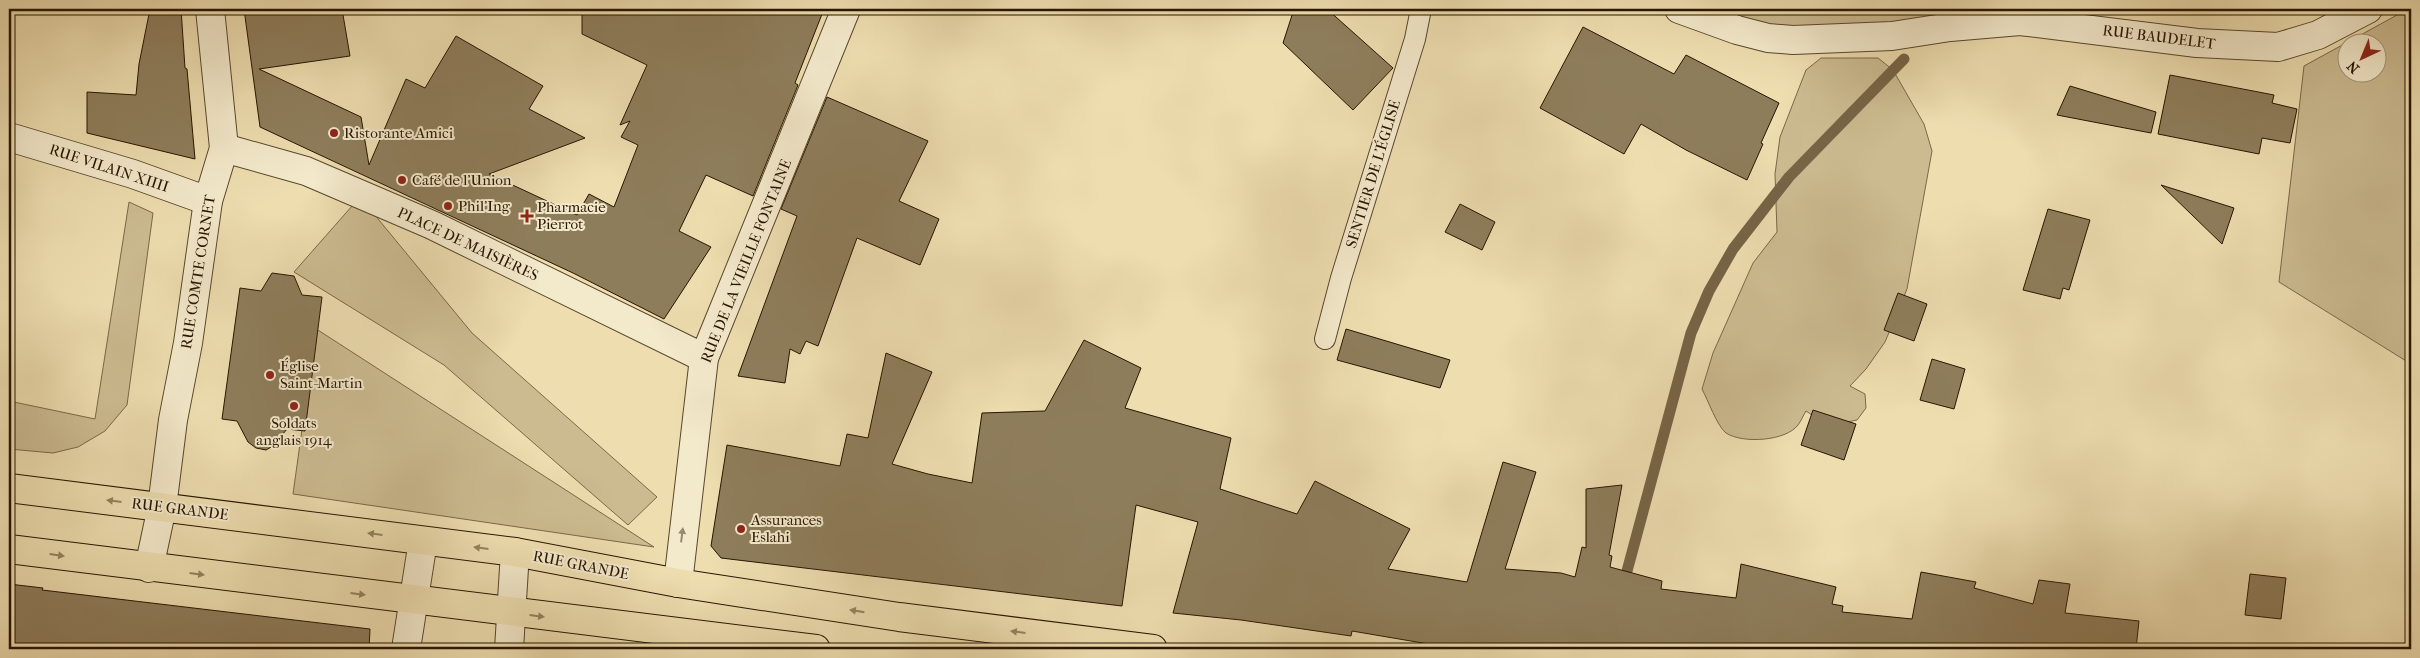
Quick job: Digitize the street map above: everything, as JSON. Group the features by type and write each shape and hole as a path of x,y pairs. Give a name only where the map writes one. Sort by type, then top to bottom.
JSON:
{"main road":[{"name":"RUE GRANDE","path":"9,488 515,552 678,583 899,617 1153,649"},
{"path":"9,549 510,613 816,649"}],"street":[{"name":"RUE COMTE CORNET","path":"149,568 162,507 173,420 188,343 208,202 224,148 210,9"},
{"name":"RUE DE LA VIEILLE FONTAINE","path":"678,583 704,358 846,9"},
{"name":"RUE BAUDELET","path":"1679,9 1704,20 1768,38 1793,40 1892,36 1950,27 2020,21 2197,44 2278,47 2318,35 2368,9"},
{"name":"RUE VILAIN XIIII","path":"9,137 133,174 208,202"},
{"name":"PLACE DE MAISIÈRES","path":"224,148 306,172 432,225 704,358"},
{"path":"406,649 423,540"},
{"path":"509,649 515,552"}],"lane":[{"name":"SENTIER DE L’ÉGLISE","path":"1325,338 1341,278 1415,39 1421,9"}],"shaded area":[{"path":"1679,9 1987,9 1978,24 1820,40"},
{"path":"2411,9 2411,364 2279,282 2304,66 2338,47 2338,82 2388,82 2388,32 2366,32"},
{"path":"1821,58 1878,58 1893,70 1924,124 1932,151 1907,289 1885,342 1866,369 1850,386 1865,394 1866,408 1857,420 1830,423 1806,411 1798,425 1784,435 1764,439 1743,439 1726,433 1723,430 1702,389 1713,353 1753,263 1777,232 1775,174 1780,137 1806,70"},
{"path":"360,197 472,333 657,497 628,525 444,365 294,272"},
{"path":"129,202 153,213 127,405 105,431 78,447 53,453 9,449 9,401 95,419"},
{"path":"316,329 321,332 654,547 293,494"}],"building":[{"path":"150,9 181,9 185,68 187,69 195,159 87,133 87,92 136,95 139,64"},
{"path":"244,9 342,9 350,56 259,69 361,117 369,165 406,79 425,88 456,36 543,86 529,109 585,138 489,174 577,215 589,194 614,207 638,145 621,137 630,121 620,125 647,65 582,34 582,9 824,9 795,83 798,85 753,196 706,175 679,231 711,247 664,319 573,273 260,127"},
{"path":"1294,9 1327,9 1393,68 1353,110 1283,43"},
{"path":"1583,27 1674,74 1686,55 1779,103 1747,180 1686,150 1641,124 1624,154 1540,108"},
{"path":"2170,75 2274,95 2272,103 2297,109 2290,143 2262,138 2259,154 2158,134"},
{"path":"2070,86 2156,112 2151,133 2057,115"},
{"path":"827,97 928,141 899,201 939,219 920,265 857,238 818,346 806,341 800,354 790,349 785,383 738,376 797,216 781,209"},
{"path":"2161,185 2234,208 2222,244"},
{"path":"1460,204 1495,222 1482,250 1445,232"},
{"path":"2048,209 2090,220 2069,290 2063,288 2060,299 2023,290"},
{"name":"Église Saint-Martin","path":"272,273 294,276 302,295 322,297 305,431 287,429 273,446 266,450 256,448 248,442 237,421 222,419 240,288 261,291"},
{"path":"1898,293 1927,304 1914,341 1884,330"},
{"path":"1346,329 1450,360 1440,388 1337,360"},
{"path":"1084,340 1141,368 1125,408 1231,438 1220,489 1297,514 1315,481 1410,529 1388,569 1467,582 1503,462 1536,472 1505,569 1561,573 1575,577 1582,547 1586,548 1586,489 1622,485 1609,555 1612,556 1610,567 1662,581 1661,589 1736,598 1741,564 1836,587 1832,604 1843,606 1842,612 1912,619 1921,572 1976,582 1974,588 2033,604 2039,580 2070,584 2065,613 2139,621 2136,649 1458,649 1352,631 1351,636 1241,620 1173,613 1198,522 1136,505 1122,606 721,558 711,546 727,445 840,466 847,434 868,438 886,353 932,372 892,464 972,483 982,413 1045,411"},
{"path":"1932,359 1965,369 1954,409 1920,400"},
{"path":"1813,410 1856,424 1844,460 1801,445"},
{"path":"2250,574 2286,578 2281,619 2245,615"},
{"path":"9,584 43,588 42,590 370,629 369,649 12,649 13,643 9,642"}],"waterway":[{"path":"1623,586 1691,333 1709,291 1733,249 1789,177 1904,59"}],"place":[{"name":"Ristorante Amici","path":"334,133"},
{"name":"Café de l'Union","path":"402,180"},
{"name":"Phil'Ing","path":"448,206"},
{"name":"Pharmacie Pierrot","path":"527,216"},
{"name":"Église Saint-Martin","path":"270,375"},
{"name":"Soldats anglais 1914","path":"294,406"},
{"name":"Assurances Eslahi","path":"741,529"}]}
